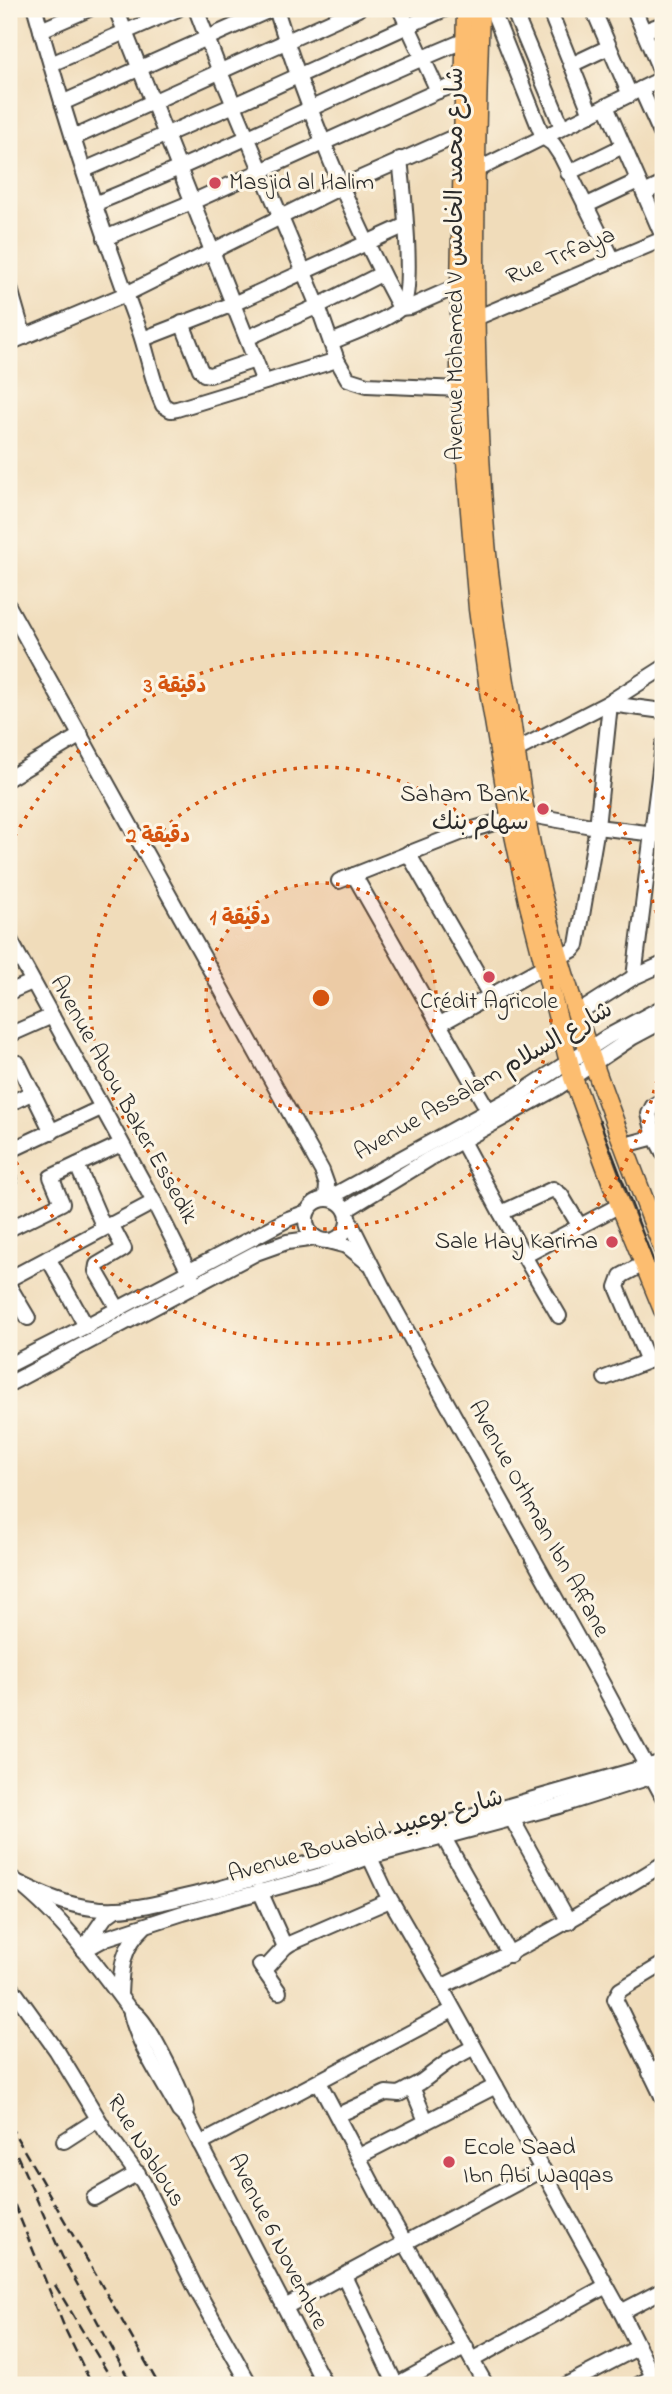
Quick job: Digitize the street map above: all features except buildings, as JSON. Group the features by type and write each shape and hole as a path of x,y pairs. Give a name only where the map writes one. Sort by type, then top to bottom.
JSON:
{"main road":[{"name":"Avenue Mohamed V شارع محمد الخامس","path":"466,9 465,82 477,170 477,391 486,545 515,751 518,815"},
{"name":"Avenue Mohamed V شارع محمد الخامس","path":"480,9 460,285 460,389 478,609 489,691 552,961 571,1070 620,1205 663,1310"},
{"name":"Avenue Mohamed V شارع محمد الخامس","path":"552,961 576,1014 661,1238"}],"street":[{"path":"35,9 94,204 143,339 161,402 167,408 177,409 337,360"},
{"path":"41,30 89,9"},
{"path":"116,9 264,382"},
{"path":"51,64 178,9"},
{"path":"196,9 318,306 337,360 348,379 367,385 460,389"},
{"path":"62,103 274,9 310,110 382,274 400,308"},
{"path":"73,138 358,9"},
{"path":"400,9 438,91"},
{"path":"84,170 445,9"},
{"path":"492,9 543,137 556,147 613,260"},
{"path":"513,9 562,127"},
{"path":"593,9 609,47 663,138"},
{"path":"477,170 663,78 634,9"},
{"path":"553,10 591,114"},
{"path":"644,31 663,24"},
{"path":"94,204 179,170 466,40"},
{"path":"571,65 609,47"},
{"path":"105,238 192,202 438,91 465,82"},
{"path":"606,106 663,238"},
{"path":"9,344 126,294 343,186 471,130"},
{"path":"568,173 623,146"},
{"path":"400,159 407,275 405,300 400,308"},
{"path":"585,206 641,187 663,184"},
{"path":"143,339 233,304 406,225"},
{"name":"Rue Trfaya","path":"476,318 663,238"},
{"path":"247,338 382,274"},
{"path":"9,285 24,337"},
{"path":"331,342 373,324 400,308 410,307 460,285"},
{"path":"183,324 204,374 255,360"},
{"path":"9,607 322,1171 328,1198"},
{"path":"515,751 609,703 663,668"},
{"path":"609,703 663,711"},
{"path":"440,1024 573,950 579,940 597,827 609,703"},
{"path":"9,778 81,735"},
{"path":"634,977 657,834 663,745"},
{"path":"339,881 408,853 518,815 657,834"},
{"path":"408,853 491,997"},
{"path":"354,875 492,1117"},
{"name":"Avenue Abou Baker Essedik","path":"9,938 192,1277"},
{"path":"576,1014 634,977 663,964"},
{"path":"9,992 32,982"},
{"name":"Avenue Assalam شارع السلام","path":"591,1057 630,1023 663,1007"},
{"path":"9,1035 52,1016"},
{"name":"Avenue Assalam شارع السلام","path":"328,1198 492,1117 591,1057 663,1021"},
{"path":"9,1068 18,1063 52,1132"},
{"path":"9,1104 33,1092"},
{"path":"663,1100 653,1106 649,1114 654,1137 663,1152"},
{"path":"9,1150 101,1108"},
{"name":"Avenue Assalam شارع السلام","path":"347,1214 394,1180 462,1141 492,1117"},
{"path":"625,1145 654,1137"},
{"path":"462,1141 559,1316"},
{"path":"9,1229 62,1203 51,1177 121,1144"},
{"path":"77,1164 107,1226 124,1249 97,1265 96,1271 118,1309"},
{"path":"9,1174 9,1182"},
{"path":"502,1213 553,1189 561,1195 579,1225"},
{"path":"9,1364 118,1309 192,1277 276,1244 336,1239 343,1234 347,1226 347,1214 338,1201 328,1198 316,1201 307,1212 288,1219 192,1277 9,1384"},
{"path":"20,1313 10,1275 48,1258 153,1202"},
{"path":"524,1256 620,1205"},
{"path":"307,1212 306,1226 322,1240"},
{"name":"Avenue Othman Ibn Affane","path":"347,1214 371,1265 654,1772 663,1797"},
{"name":"Avenue Othman Ibn Affane","path":"322,1240 352,1249 371,1265"},
{"path":"48,1258 86,1326"},
{"path":"645,1263 621,1276 617,1287 648,1361"},
{"path":"605,1378 663,1355"},
{"name":"Avenue Bouabid شارع بوعبيد","path":"83,1950 106,1938 147,1924 318,1876 367,1852 444,1838 512,1819 654,1772 663,1762"},
{"name":"Avenue Bouabid شارع بوعبيد","path":"15,1880 63,1902 93,1909 117,1909 214,1890 367,1852 654,1772"},
{"path":"512,1819 569,1922"},
{"path":"444,1838 510,1955"},
{"path":"367,1852 390,1900 442,1987 621,2312 655,2381 638,2385"},
{"path":"442,1987 510,1955 663,1864"},
{"name":"Avenue 6 Novembre","path":"15,1880 83,1950 130,2009 140,2039 179,2111 188,2120 325,2385"},
{"path":"260,1891 285,1947"},
{"path":"279,1992 261,1967 285,1947 390,1900"},
{"path":"83,1950 105,1916 117,1909"},
{"path":"120,1996 124,1954 133,1937 147,1924"},
{"path":"663,1964 620,1990 615,1999 663,2098"},
{"name":"Rue Nablous","path":"9,1984 57,2051 98,2119 138,2173 196,2289 250,2385"},
{"path":"200,2144 453,2010"},
{"path":"338,2115 387,2093 399,2094 474,2047"},
{"path":"650,2073 663,2065"},
{"path":"319,2082 405,2243 486,2385"},
{"path":"359,2157 496,2085"},
{"path":"412,2087 426,2121"},
{"path":"64,2141 98,2119"},
{"path":"285,2307 543,2169"},
{"path":"94,2198 138,2173"},
{"path":"344,2276 396,2385 469,2354 606,2286"},
{"path":"621,2312 663,2290"},
{"path":"566,2385 637,2348"}],"tram line":[{"path":"600,1121 663,1286"}],"railway":[{"path":"9,2124 159,2385"},
{"path":"17,2155 62,2256 132,2385"},
{"path":"9,2191 66,2331 92,2385"},
{"path":"55,2285 115,2385"}],"place":[{"name":"Masjid al Halim","path":"215,183"},
{"name":"Saham Bank سهام بنك","path":"543,809"},
{"name":"Crédit Agricole","path":"489,977"},
{"name":"Sale Hay Karima","path":"612,1242"},
{"name":"Ecole Saad Ibn Abi Waqqas","path":"449,2162"}]}
